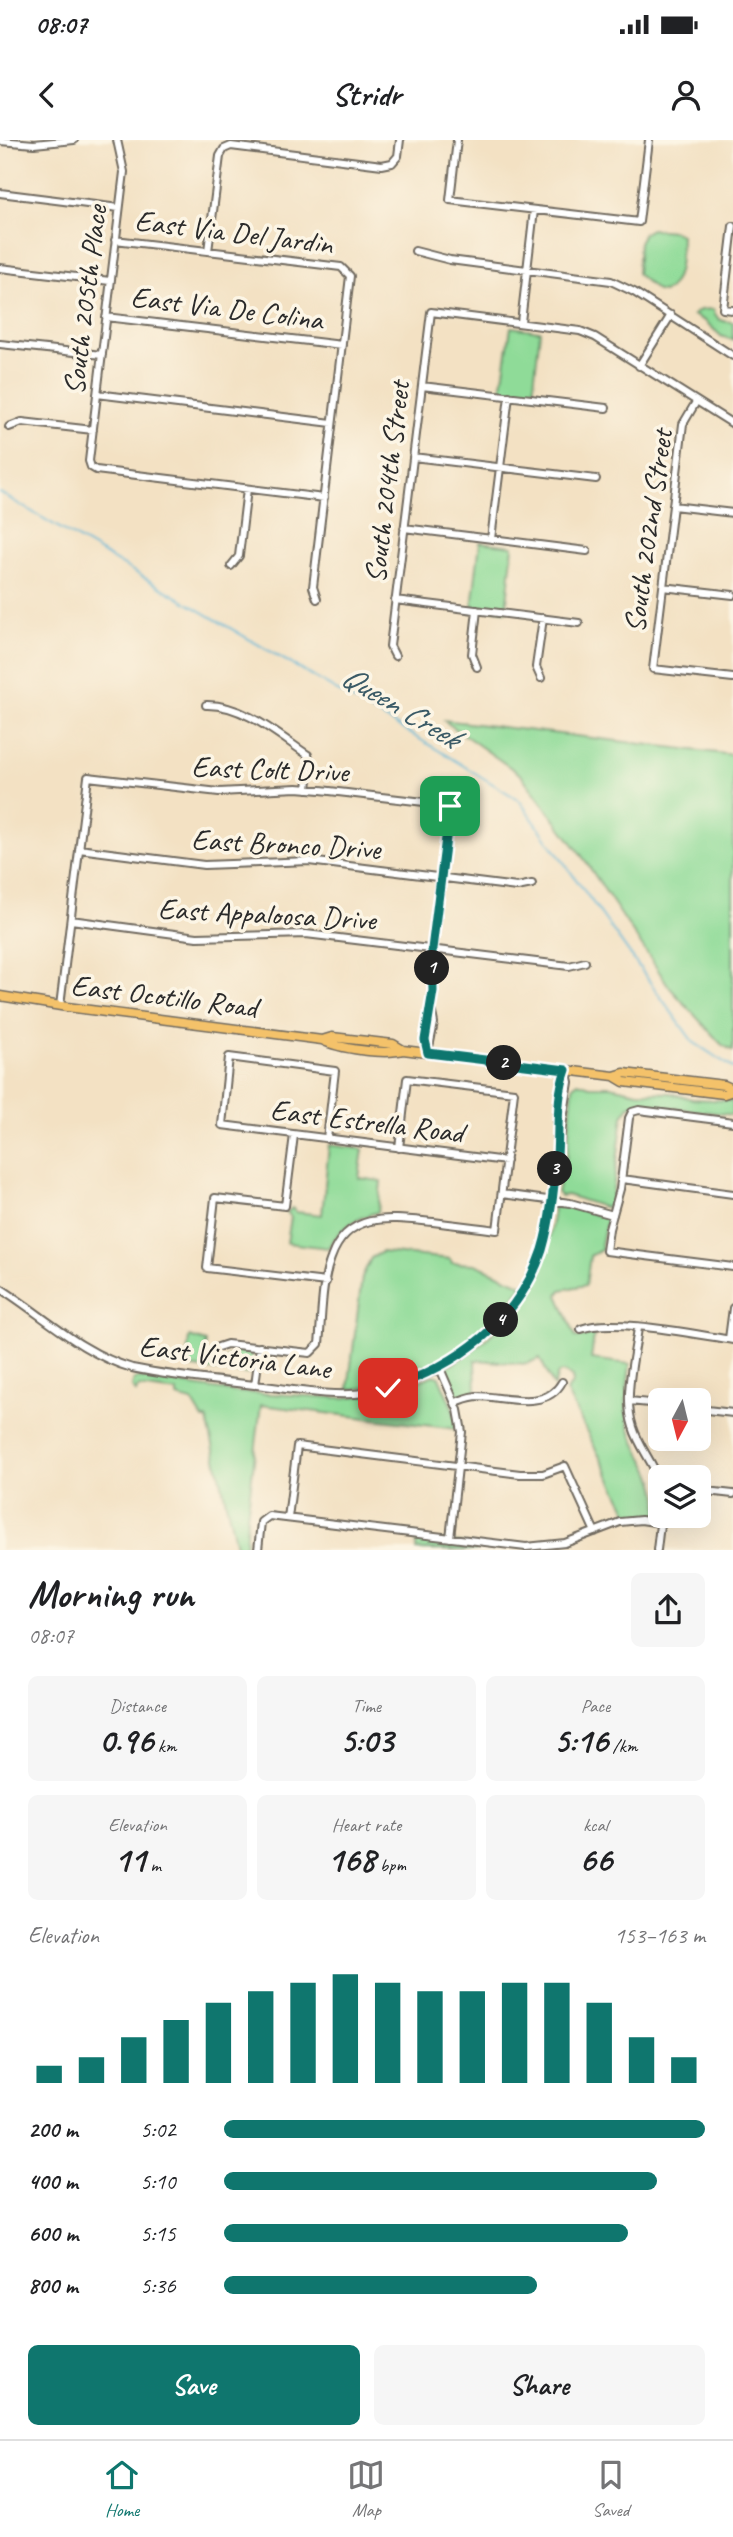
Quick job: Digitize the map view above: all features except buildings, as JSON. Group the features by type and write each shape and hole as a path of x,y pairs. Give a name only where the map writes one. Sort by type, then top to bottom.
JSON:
{"main road":[{"name":"East Ocotillo Road","path":"0,996 322,1040 331,1037 393,1044 403,1050 614,1076 624,1073 724,1085 733,1090"}],"street":[{"path":"0,141 34,144 74,140"},
{"name":"South 205th Place","path":"117,140 124,172 89,460 91,467 96,470 247,489"},
{"path":"208,251 219,156 224,149 231,146 382,165 392,163 398,156 400,140"},
{"path":"457,140 450,200 639,222 649,140 642,140"},
{"name":"East Via Del Jardin","path":"0,193 119,208"},
{"path":"534,210 521,322 580,331 595,337 733,424"},
{"path":"733,226 723,309 733,310"},
{"name":"East Via Del Jardin","path":"115,240 341,267 350,276 342,345"},
{"path":"415,251 450,260 611,281 634,292 733,355"},
{"path":"0,268 110,281"},
{"name":"South 204th Street","path":"395,656 390,646 431,312 521,322"},
{"path":"639,366 671,316"},
{"name":"East Via De Colina","path":"106,317 342,345"},
{"path":"0,344 102,355"},
{"path":"317,599 313,587 342,345"},
{"path":"422,386 606,408"},
{"path":"97,394 332,423"},
{"path":"491,539 509,396"},
{"name":"South 202nd Street","path":"696,402 682,424 653,669 733,678"},
{"path":"9,427 22,422 93,430"},
{"path":"413,457 596,479"},
{"path":"230,566 239,556 247,489 324,498"},
{"path":"673,506 733,513"},
{"path":"404,528 587,551"},
{"path":"663,587 733,596"},
{"path":"395,600 579,623"},
{"path":"477,610 472,654 477,667"},
{"path":"541,678 536,667 543,618"},
{"path":"206,705 221,704 264,725 308,755 310,761 307,789"},
{"name":"East Colt Drive","path":"79,849 88,777 219,792 307,789 450,806 442,878"},
{"path":"60,1006 79,849"},
{"name":"East Bronco Drive","path":"79,849 204,864 309,861 517,887 531,884"},
{"path":"428,1053 425,1040 432,1013 432,949 442,878"},
{"name":"East Appaloosa Drive","path":"71,920 197,937 306,934 569,966 584,962"},
{"name":"East Estrella Road","path":"327,1139 335,1070 229,1057 222,1125 294,1135 506,1161"},
{"name":"East Victoria Lane","path":"0,1287 79,1343 114,1362 155,1372 327,1393 362,1393 400,1384 439,1366 485,1336 507,1313 526,1286 542,1250 557,1151 564,1127 569,1082 566,1070"},
{"path":"218,1347 227,1344 310,1353 316,1350 326,1282 336,1247 356,1226 370,1220 394,1218 497,1230 514,1092 407,1079 399,1148"},
{"path":"733,1122 639,1110 632,1112 622,1179 606,1251 733,1268"},
{"path":"294,1135 285,1206 215,1198 207,1268 326,1282"},
{"path":"622,1179 733,1195"},
{"path":"502,1194 573,1203 613,1215"},
{"path":"581,1329 601,1324 731,1339 733,1308"},
{"path":"638,1328 629,1401 634,1429 652,1465"},
{"path":"255,1385 260,1347"},
{"path":"439,1366 455,1403 462,1432 450,1538"},
{"path":"455,1403 473,1396 531,1399 549,1394 562,1382"},
{"path":"629,1401 648,1403"},
{"path":"711,1410 733,1413"},
{"path":"288,1518 298,1446 529,1475 565,1466 595,1532"},
{"path":"711,1491 733,1494"},
{"path":"258,1550 261,1523 264,1517 271,1516 526,1547 574,1540 627,1521 648,1520"},
{"path":"657,1550 660,1528"},
{"path":"574,1540 577,1550"}],"green space":[{"path":"651,229 673,231 681,235 677,275 670,288 664,292 657,291 637,274 639,242 644,233"},
{"path":"713,309 720,320 733,322 733,340 721,336 705,321 693,315 700,310"},
{"path":"511,327 540,331 533,393 501,391"},
{"path":"480,542 513,546 506,611 472,607"},
{"path":"443,720 733,755 733,1051 721,1044 670,988 580,853 521,775"},
{"path":"578,1082 638,1092 670,1093 692,1099 733,1101 733,1115 639,1104 629,1106 623,1116 611,1205 606,1208 567,1195 560,1196 557,1192 567,1155 573,1086"},
{"path":"329,1145 363,1149 359,1178 381,1181 378,1212 349,1225 328,1248 287,1243 291,1217 287,1212 292,1208 296,1212 322,1215"},
{"path":"559,1204 607,1218 601,1245 603,1249 590,1256 586,1285 561,1290 558,1295 576,1337 586,1337 595,1328 591,1359 630,1364 627,1413 634,1441 648,1467 648,1518 631,1518 566,1391 573,1383 572,1377 563,1372 558,1373 554,1387 540,1358 526,1364 475,1360 476,1393 459,1397 444,1369 486,1339 519,1302 542,1258 554,1207"},
{"path":"382,1252 475,1264 523,1285 487,1327 448,1358 402,1379 348,1390 362,1277 371,1258"},
{"path":"189,1337 206,1342 205,1350 213,1360 224,1360 236,1351 250,1351 250,1373 186,1367"},
{"path":"434,1375 439,1377 453,1409 457,1429 261,1405 245,1550 237,1550 207,1419 203,1419 192,1401 177,1397 177,1392 138,1387 136,1392 132,1387 134,1379 140,1378 235,1392 344,1398 394,1391"},
{"path":"417,1538 477,1545 476,1550 416,1550"}],"waterway":[{"name":"Queen Creek","path":"0,493 519,800 693,1042 733,1068"}],"route":[{"path":"388,1388 439,1366 470,1348 497,1325 526,1286 542,1250 549,1217 562,1082 566,1070 428,1053 425,1040 432,1013 432,949 450,806"}]}
